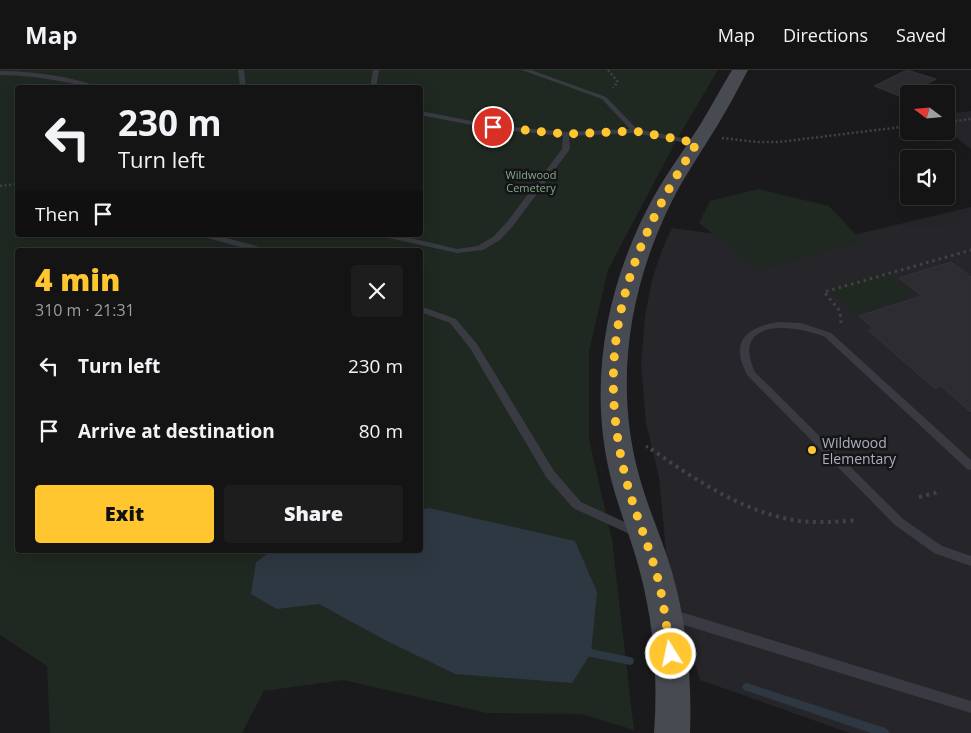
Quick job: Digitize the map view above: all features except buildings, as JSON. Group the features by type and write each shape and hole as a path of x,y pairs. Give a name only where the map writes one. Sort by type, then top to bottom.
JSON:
{"main road":[{"path":"672,733 673,669 665,613 658,579 625,475 617,432 614,372 616,334 629,276 645,235 663,198 705,141 740,70"}],"lane":[{"path":"240,70 242,85"},
{"path":"373,85 376,70"},
{"path":"526,70 604,98 635,131"},
{"path":"0,73 20,73 85,85"},
{"path":"423,114 493,127 566,134 635,131 705,141"},
{"path":"396,237 457,251 480,248 497,238 552,170 566,149 566,134"},
{"path":"214,237 253,248"},
{"path":"423,310 453,321 474,346 550,474 577,504 643,535"},
{"path":"971,466 828,335 810,328 774,325 759,330 748,338 743,349 744,361 751,374 899,522 938,550 971,561"},
{"path":"665,613 971,707"}],"path":[{"path":"604,98 618,82 608,70"},
{"path":"955,121 971,119"},
{"path":"705,141 779,142 900,127"},
{"path":"0,186 15,184"},
{"path":"841,323 840,311 824,292 971,250"},
{"path":"646,446 694,480 732,500 760,510 804,522 839,524 857,520"},
{"path":"919,497 939,492"}],"shaded area":[{"path":"971,111 971,149 955,136 955,113"},
{"name":"Wildwood Elementary","path":"971,207 971,733 850,733 700,680 668,572 659,477 646,423 641,364 645,316 652,280 672,228 807,246"},
{"path":"429,508 575,541 597,592 591,653 572,683 455,674 385,640 319,604 277,609 251,594 256,562 269,553 423,553 423,509"}],"green space":[{"name":"Wildwood Cemetery","path":"0,70 718,70 676,141 608,270 589,351 589,439 612,540 634,730 582,714 487,713 343,680 264,691 242,733 50,733 47,666 0,635"},
{"path":"758,189 829,206 862,241 760,270 699,223 710,201"},
{"path":"885,271 914,295 855,314 828,290"}],"waterway":[{"path":"591,653 630,661"},
{"path":"747,687 885,733"}],"place":[{"name":"Wildwood Elementary","path":"812,450"}],"route":[{"path":"493,127 566,134 635,131 697,143 663,198 637,255 623,298 614,354 615,411 620,453 630,495 656,570 671,654"}]}
